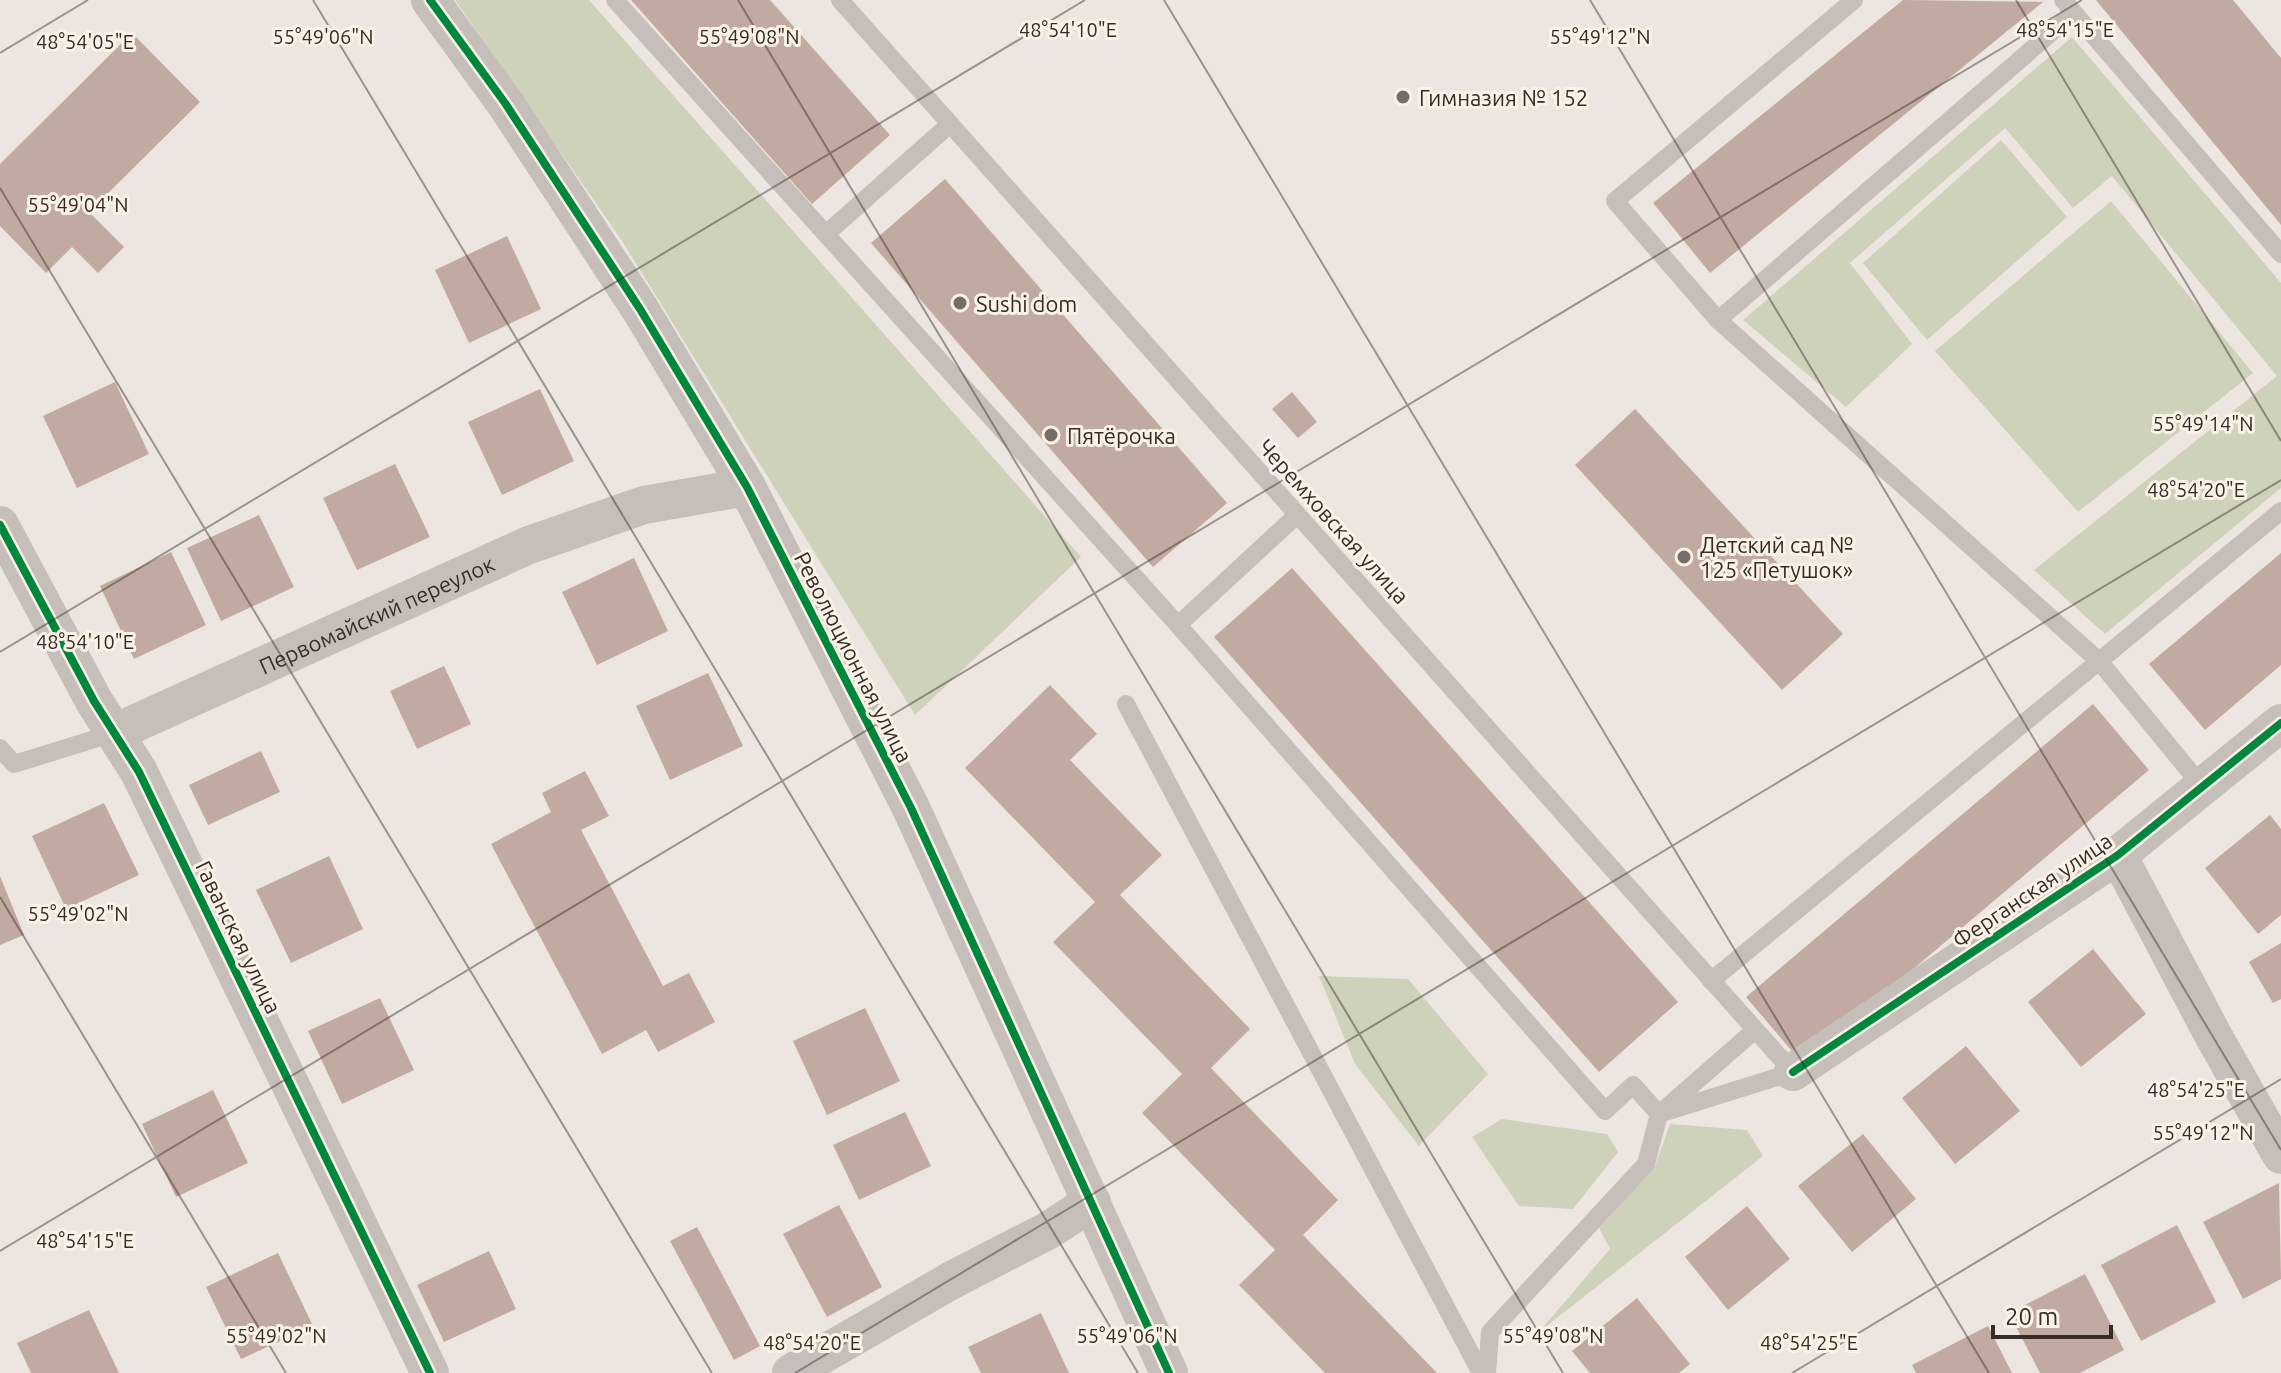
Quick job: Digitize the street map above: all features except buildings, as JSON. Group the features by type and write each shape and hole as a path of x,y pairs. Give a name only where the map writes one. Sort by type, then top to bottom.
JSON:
{"street":[{"name":"Революционная улица","path":"430,0 505,103 640,309 747,487 911,808 1169,1373"},
{"name":"Первомайский переулок","path":"114,733 529,545 644,505 747,487"},
{"name":"Гаванская улица","path":"0,525 114,733 139,772 430,1373"},
{"name":"Ферганская улица","path":"1793,1072 2118,855 2281,723"},
{"path":"2118,855 2213,1035 2281,1155"},
{"path":"791,1373 952,1280 1049,1230 1092,1202"}],"lane":[{"path":"615,0 1178,625 1605,1111 1633,1085 1659,1114"},
{"name":"Черемховская улица","path":"840,0 1793,1072"},
{"path":"1854,0 1615,201 1718,320 2099,661 2201,785"},
{"path":"1718,320 2069,6 2281,254"},
{"path":"826,234 950,124"},
{"path":"1711,981 2281,511"},
{"path":"1178,625 1297,515"},
{"path":"1126,704 1481,1373"},
{"name":"Первомайский переулок","path":"0,748 14,764 114,733"},
{"path":"1487,1373 1490,1332 1646,1164 1659,1114 1755,1030"},
{"path":"1659,1114 1793,1072"}],"green space":[{"path":"455,0 589,0 1081,557 915,715 622,241"},
{"path":"2072,37 2281,283 2281,488 2105,634 2034,570 2277,376 2112,176 2073,208 2005,128 1850,263 1912,344 1846,407 1743,320"},
{"path":"2001,140 2067,217 1927,340 1863,263"},
{"path":"2111,201 2253,373 2078,512 1935,351"},
{"path":"1319,976 1408,979 1488,1074 1419,1146 1355,1064"},
{"path":"1502,1119 1607,1134 1618,1152 1573,1209 1519,1206 1472,1137"},
{"path":"1670,1124 1747,1130 1763,1156 1539,1332 1610,1249 1599,1228 1655,1166"}],"cycle path":[{"path":"430,0 505,103 640,309 747,487 911,808 1169,1373"},
{"path":"0,525 94,701 139,772 430,1373"},
{"path":"1793,1072 2118,855 2281,723"}],"place":[{"name":"Гимназия № 152","path":"1403,97"},
{"name":"Sushi dom","path":"960,303"},
{"name":"Пятёрочка","path":"1051,435"},
{"name":"Детский сад № 125 «Петушок»","path":"1684,557"}]}
